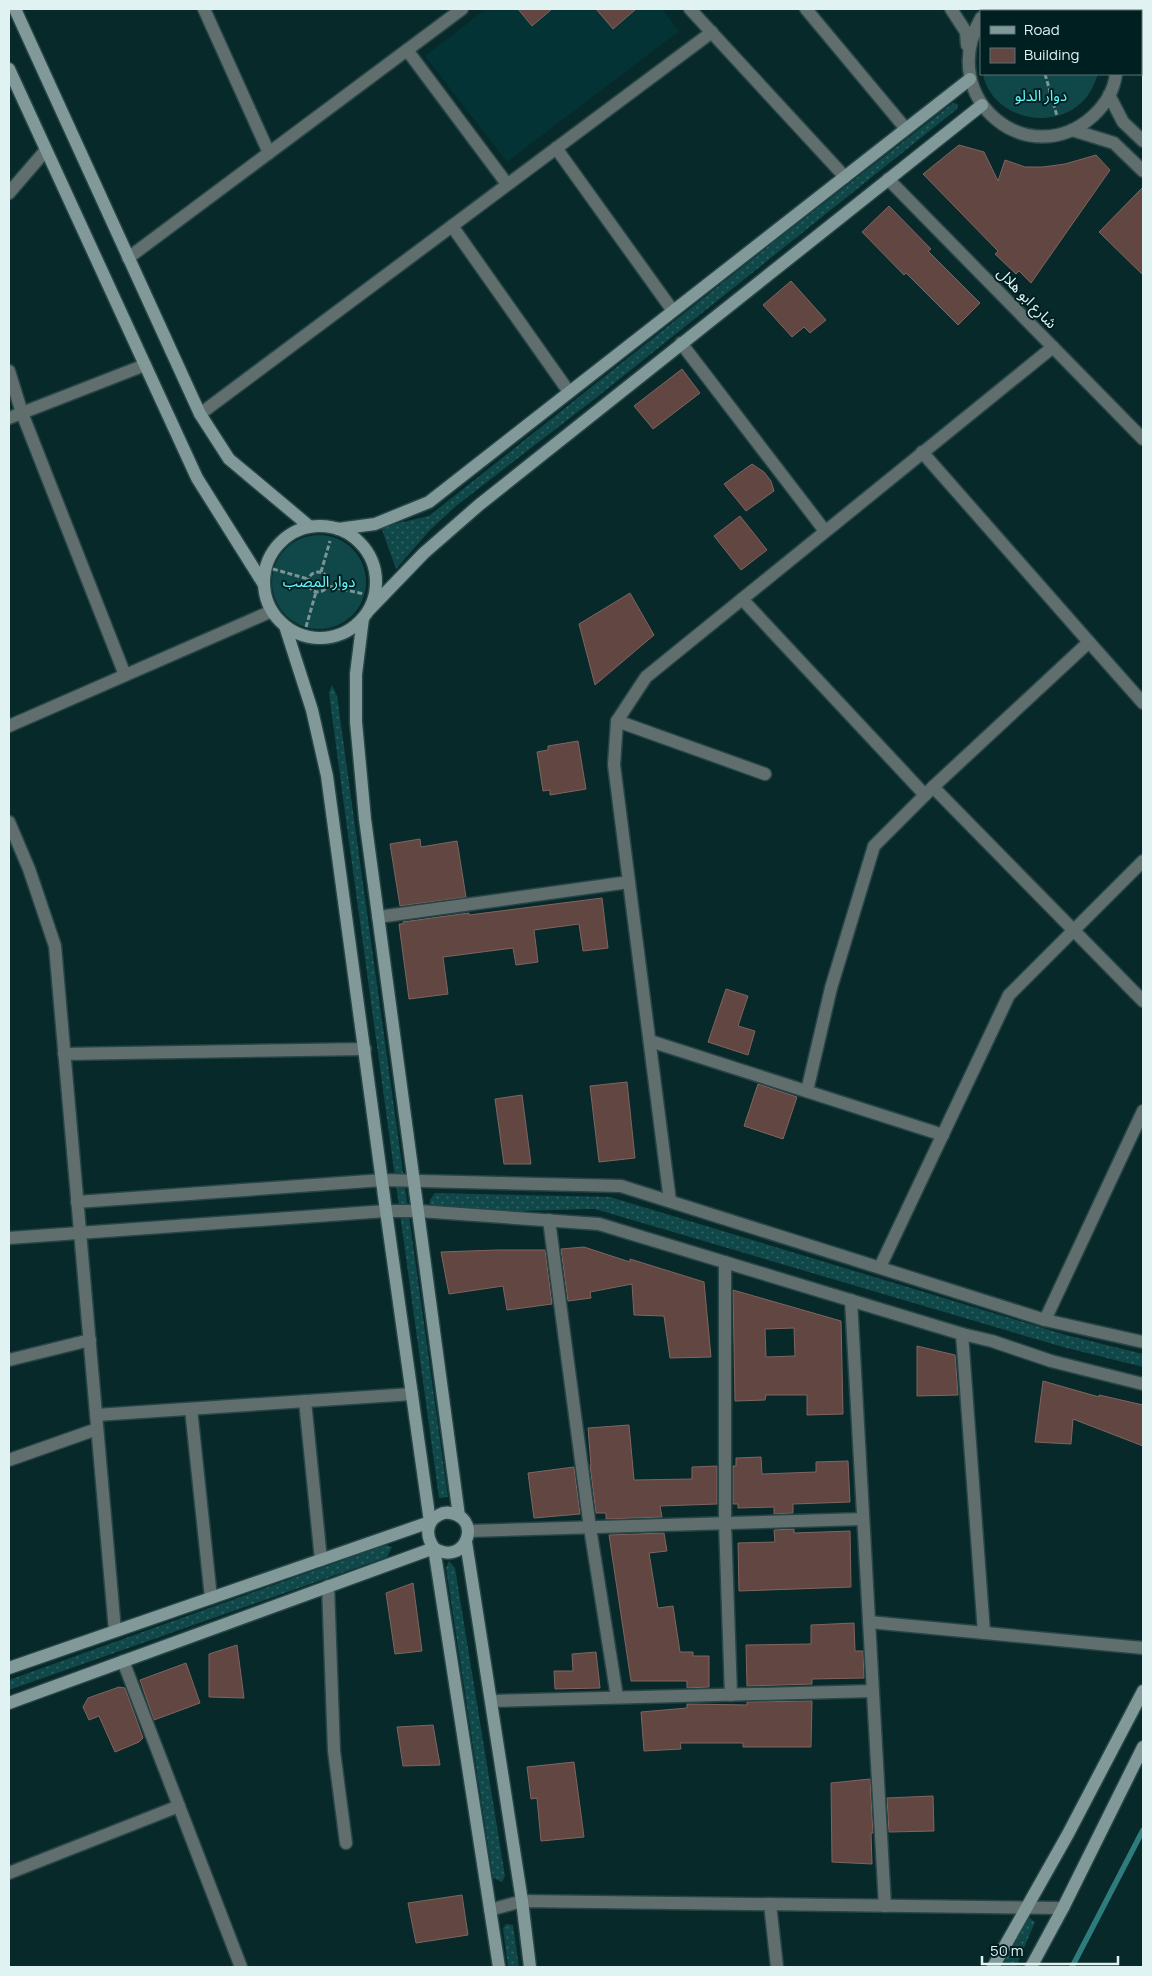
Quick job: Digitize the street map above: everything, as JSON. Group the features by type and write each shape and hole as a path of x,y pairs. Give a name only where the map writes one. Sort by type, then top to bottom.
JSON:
{"main road":[{"path":"15,9 200,414 229,459 309,526"},
{"path":"9,69 197,478 263,583"},
{"path":"335,533 376,524 429,502 970,79"},
{"path":"459,1516 365,819 356,722 356,674 366,614 376,592 376,572 369,553 356,538 335,533 319,526 309,526 291,533 276,546 266,564 263,583 264,593 272,611 285,626 304,636 326,638 346,632 366,614 424,552 479,505 982,105"},
{"path":"285,626 312,710 327,776 430,1522 428,1536 434,1548 499,1967"},
{"path":"9,1668 430,1522 440,1514 453,1513 459,1516 464,1520 467,1537 490,1700 522,1901 530,1967"},
{"path":"9,1703 434,1548 440,1551 451,1552 462,1547 467,1537"},
{"path":"993,1967 1143,1692"},
{"path":"1031,1967 1063,1908 1143,1748"}],"street":[{"path":"204,9 269,153"},
{"path":"690,9 845,177"},
{"path":"806,9 906,129"},
{"path":"952,9 966,32 968,51"},
{"path":"128,258 460,10"},
{"path":"980,20 972,34 968,51 967,65 970,79 982,105 991,116 1003,124 1030,135 1044,136 1072,130 1087,121 1100,110 1109,95 1116,75"},
{"path":"200,414 712,32"},
{"path":"407,50 507,184"},
{"path":"1109,95 1122,122 1143,141"},
{"path":"1072,130 1114,143 1143,171"},
{"path":"556,148 673,311"},
{"path":"9,193 46,150"},
{"name":"شارع ابو هلال","path":"888,179 1143,439"},
{"path":"452,226 569,392"},
{"path":"681,343 825,531"},
{"path":"670,1201 614,764 617,721 646,677 1052,347"},
{"path":"9,418 145,365"},
{"path":"9,371 22,413 125,675"},
{"path":"922,452 1143,703"},
{"path":"742,599 929,791 1074,930 1143,1001"},
{"path":"9,726 272,611"},
{"path":"806,1091 831,988 874,846 929,791 1088,642"},
{"path":"617,721 765,774"},
{"path":"9,822 29,870 55,946 115,1631"},
{"path":"880,1267 1009,995 1143,861"},
{"path":"378,917 629,882"},
{"path":"650,1042 943,1134"},
{"path":"64,1054 365,1049"},
{"path":"1045,1320 1143,1111"},
{"path":"77,1202 383,1180 622,1186 1045,1320 1143,1342"},
{"path":"9,1238 386,1211 419,1211 599,1224 962,1334 992,1340 1051,1360 1143,1384"},
{"path":"548,1220 590,1528 617,1697"},
{"path":"724,1262 724,1523 731,1695"},
{"path":"851,1300 885,1906"},
{"path":"962,1334 984,1633"},
{"path":"9,1360 90,1340"},
{"path":"96,1415 412,1394"},
{"path":"305,1401 321,1560"},
{"path":"191,1409 212,1598"},
{"path":"9,1460 97,1429"},
{"path":"467,1537 590,1528 863,1519"},
{"path":"328,1586 334,1752 346,1843"},
{"path":"869,1622 1143,1648"},
{"path":"123,1661 241,1967"},
{"path":"490,1700 873,1691"},
{"path":"9,1873 179,1806"},
{"path":"490,1910 522,1901 1063,1908"},
{"path":"770,1904 777,1967"}],"path":[{"path":"1045,75 1057,116"},
{"path":"321,572 335,533"},
{"path":"273,569 308,579"},
{"path":"314,572 321,572 328,579 328,586 323,591 316,592 310,589 308,579 314,572"},
{"path":"328,586 364,594"},
{"path":"306,627 316,592"}],"shaded area":[{"path":"486,9 662,9 679,31 507,162 425,56"}],"green space":[{"path":"1072,9 1074,10 1006,10"},
{"name":"دوار الدلو","path":"983,75 1098,75 1089,93 1081,103 1068,112 1054,117 1038,118 1009,110 997,101 988,89"},
{"path":"953,103 958,104 957,109 592,401 456,506 430,530 396,569 381,527 429,516 765,249"},
{"name":"دوار المصب","path":"319,535 337,539 352,549 362,564 366,582 362,600 352,615 337,625 319,629 301,625 286,615 276,600 272,582 276,564 286,549 301,539"},
{"path":"332,685 337,696 448,1497 439,1498 329,693"},
{"path":"435,1193 610,1197 1066,1335 1143,1354 1143,1367 1063,1347 595,1209 436,1213 430,1211 430,1200"},
{"path":"385,1545 392,1547 387,1557 9,1690 9,1680"},
{"path":"449,1561 455,1568 505,1876 502,1882 493,1878 446,1568"},
{"path":"1027,1916 1035,1922 1016,1967 1002,1967"},
{"path":"506,1924 513,1925 519,1967 508,1967 503,1928"}],"building":[{"path":"518,9 552,9 532,26"},
{"path":"596,9 636,9 613,29"},
{"path":"959,145 984,152 998,181 1005,160 1025,167 1043,167 1065,164 1096,155 1110,170 1031,283 1019,271 1016,274 995,254 998,251 923,174"},
{"path":"1143,187 1143,275 1099,232"},
{"path":"889,206 931,249 928,251 980,303 958,325 906,273 904,275 862,232"},
{"path":"791,281 826,320 810,333 804,327 792,337 763,305"},
{"path":"682,369 700,393 653,429 634,406"},
{"path":"752,464 764,472 771,481 774,491 746,511 724,484"},
{"path":"740,516 767,550 741,570 714,536"},
{"path":"630,593 654,635 595,685 579,624"},
{"path":"578,741 586,789 550,795 550,790 543,791 537,752 548,750 548,746"},
{"path":"420,839 421,847 457,841 466,897 400,906 390,844"},
{"path":"602,898 608,948 583,951 579,924 534,930 538,962 516,965 513,948 443,957 448,994 409,999 399,924 469,913 469,915"},
{"path":"726,989 748,996 738,1026 755,1031 748,1055 708,1042"},
{"path":"627,1082 635,1158 599,1162 590,1086"},
{"path":"758,1084 797,1097 783,1139 744,1126"},
{"path":"522,1095 531,1164 504,1164 495,1099"},
{"path":"584,1247 630,1262 630,1259 704,1282 711,1357 670,1358 664,1316 634,1315 632,1284 590,1292 591,1298 568,1301 561,1249"},
{"path":"545,1250 552,1304 507,1310 503,1286 449,1294 441,1252"},
{"path":"733,1290 841,1321 843,1414 807,1415 807,1395 766,1395 765,1400 735,1401","holes":["794,1328 795,1356 766,1357 765,1329"]},
{"path":"917,1346 955,1355 958,1395 917,1396"},
{"path":"1043,1381 1099,1397 1099,1395 1143,1405 1143,1446 1073,1419 1071,1444 1035,1442"},
{"path":"629,1425 634,1480 692,1479 692,1467 717,1466 717,1504 660,1506 662,1517 606,1519 606,1513 596,1513 588,1428"},
{"path":"761,1457 762,1474 816,1472 816,1462 848,1461 850,1502 793,1504 793,1513 774,1514 774,1507 738,1508 738,1504 733,1504 733,1466 736,1466 736,1458"},
{"path":"574,1467 580,1514 534,1518 528,1473"},
{"path":"794,1529 794,1533 850,1531 851,1587 739,1591 738,1543 775,1542 774,1530"},
{"path":"664,1533 667,1551 649,1553 658,1608 673,1606 680,1652 693,1652 693,1656 709,1656 709,1687 687,1688 687,1681 631,1681 609,1535"},
{"path":"413,1583 422,1651 395,1654 386,1593"},
{"path":"854,1623 855,1651 863,1651 864,1678 812,1679 812,1684 747,1686 746,1645 811,1644 811,1625"},
{"path":"237,1645 244,1698 209,1697 209,1654"},
{"path":"596,1652 600,1688 555,1689 554,1671 573,1671 572,1654"},
{"path":"186,1663 200,1703 154,1720 140,1680"},
{"path":"119,1687 125,1688 143,1738 139,1742 115,1752 99,1716 89,1720 83,1707 88,1698"},
{"path":"812,1701 811,1747 743,1747 743,1743 680,1743 681,1749 644,1751 641,1712 687,1708 687,1704 747,1705 747,1702"},
{"path":"433,1725 440,1765 403,1766 397,1727"},
{"path":"574,1762 584,1837 541,1841 537,1798 531,1799 527,1767"},
{"path":"870,1779 873,1833 871,1833 872,1864 832,1862 831,1783"},
{"path":"933,1796 934,1831 889,1832 887,1798"},
{"path":"462,1895 468,1935 416,1943 408,1903"}],"waterway":[{"path":"1072,1967 1143,1830"}]}
